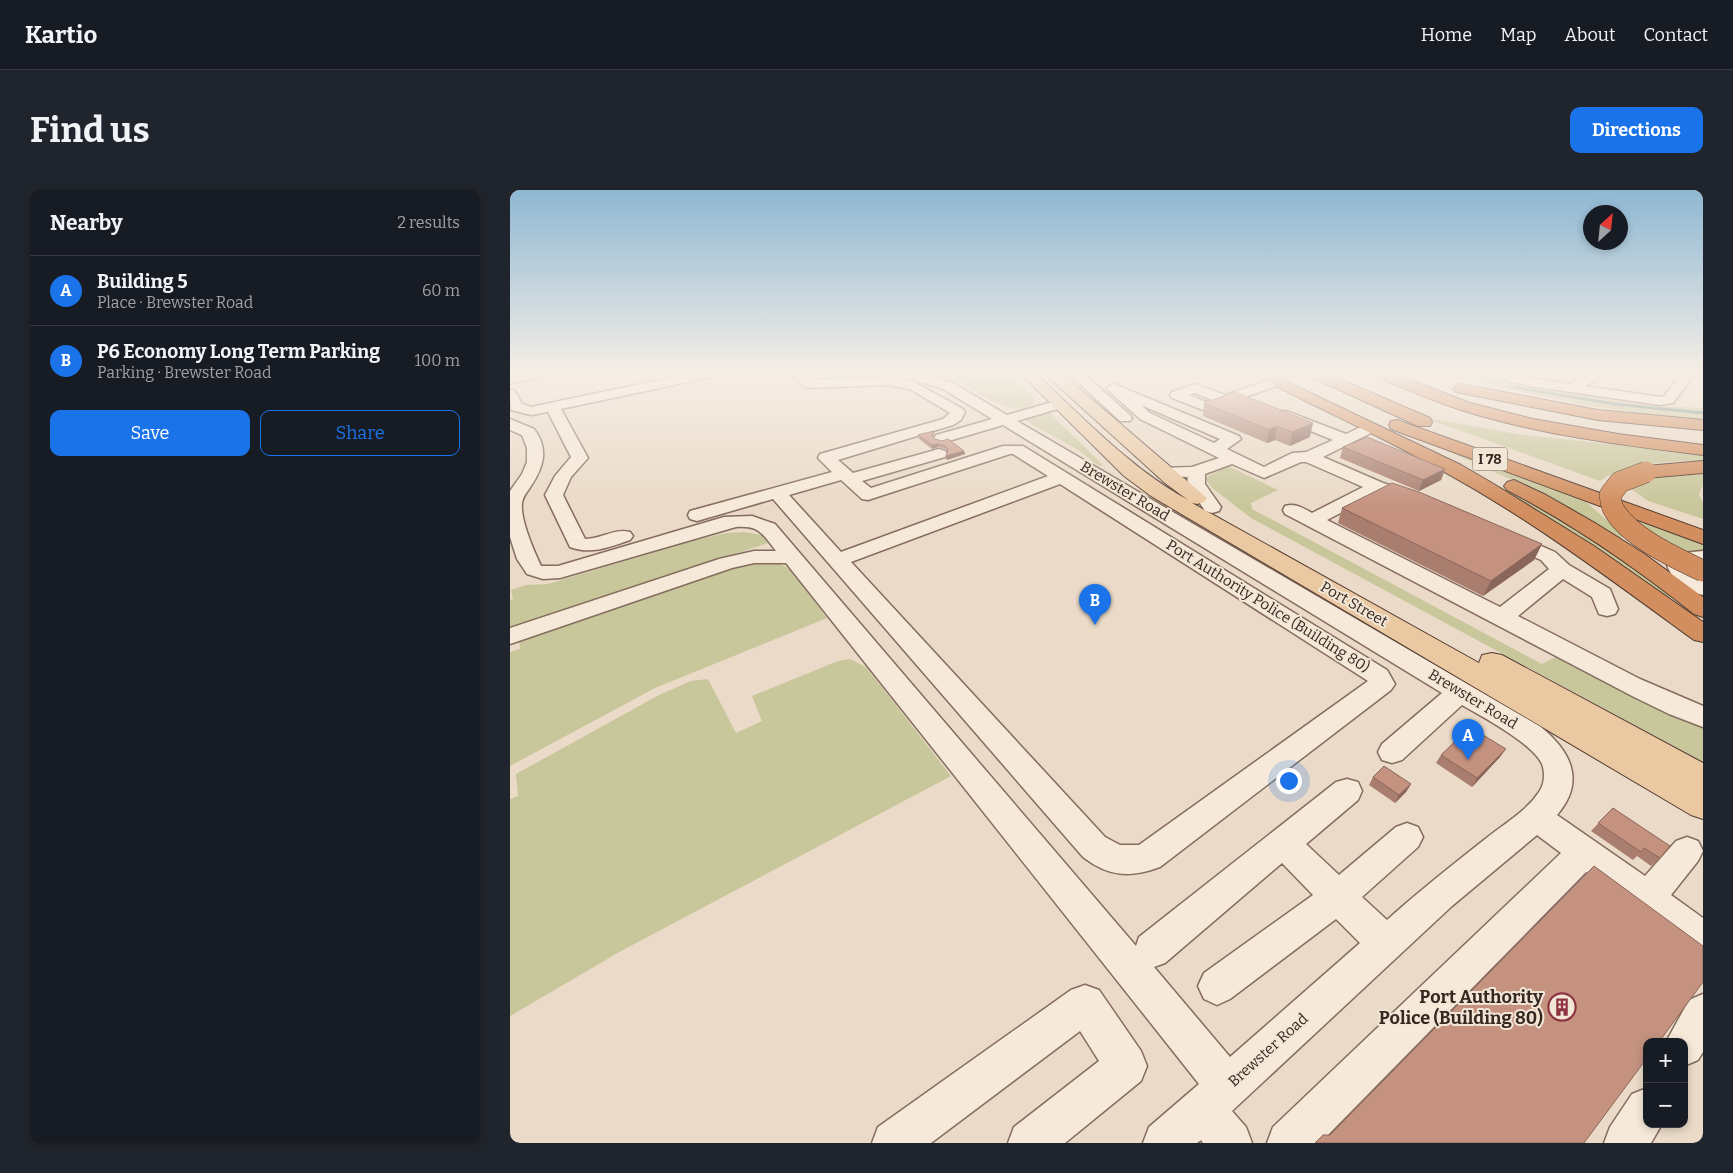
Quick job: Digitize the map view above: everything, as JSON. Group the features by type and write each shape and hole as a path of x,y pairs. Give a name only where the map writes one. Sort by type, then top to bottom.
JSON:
{"highway":[{"path":"1349,417 1454,470 1507,500 1607,566 1703,634"},
{"path":"1360,417 1491,475 1554,506 1615,543 1701,602"},
{"name":"I 78","path":"1377,417 1703,537"},
{"name":"I 78","path":"1416,417 1451,433 1703,527"},
{"path":"1505,417 1589,435 1703,450"},
{"path":"1555,417 1625,428 1703,435"},
{"path":"1624,417 1703,425"},
{"path":"1703,466 1646,472 1628,476 1615,485 1610,495 1612,507 1624,524 1644,539 1703,571"}],"main road":[{"name":"Port Street","path":"1073,417 1138,478 1169,499 1703,805"},
{"path":"1088,417 1101,429 1126,438"},
{"name":"Port Street","path":"1103,417 1155,464 1194,496 1212,507 1703,778"},
{"path":"1091,434 1108,440 1142,465 1155,464"}],"street":[{"path":"518,417 529,432 537,457 535,468 517,494 513,507 529,563 537,571 547,573 560,572 716,525 745,520 760,523 768,528 792,556 1216,1097 1230,1143"},
{"path":"543,417 561,422"},
{"path":"559,417 580,458 568,470 554,495 576,543 582,546 648,530 740,501 778,494 844,475 940,446 1022,417"},
{"path":"844,475 826,458 948,422 955,417"},
{"name":"Brewster Road","path":"1002,417 1529,733 1542,742 1554,760 1560,775 1558,790 1550,803 1536,817 1459,880 1386,944 1165,1143"},
{"path":"1125,417 1215,457 1233,458 1264,473 1298,457 1309,457 1377,487 1403,494 1434,506"},
{"path":"1147,417 1215,457"},
{"path":"1155,464 1186,474 1197,472 1233,439 1182,417"},
{"path":"1291,417 1347,440"},
{"path":"957,448 1010,422"},
{"path":"1309,457 1370,428"},
{"path":"844,475 925,443"},
{"name":"Port Authority Police (Building 80)","path":"778,494 1094,847 1109,857 1119,860 1139,860 1148,857 1380,686 1382,681 1378,676 1013,448 868,495 844,475"},
{"path":"1197,472 1196,484 1212,507"},
{"path":"838,560 1061,477"},
{"path":"1312,520 1377,487"},
{"path":"1292,510 1502,616 1534,636 1648,694 1703,716"},
{"path":"1488,529 1541,552 1562,569 1602,594 1607,609"},
{"path":"510,636 726,563 754,557 792,556"},
{"path":"1701,602 1677,565 1687,559 1703,557"},
{"path":"1502,616 1562,569"},
{"path":"1392,752 1461,691"},
{"path":"1152,950 1347,791"},
{"path":"1536,817 1703,939"},
{"path":"1217,986 1338,897 1407,837"},
{"path":"1283,843 1386,944"},
{"path":"1648,898 1686,851"},
{"path":"1289,1143 1584,852"},
{"path":"894,1143 1085,1004 1126,1066 1049,1137"},
{"path":"1688,1039 1703,1014"},
{"path":"1626,1143 1643,1115"}],"shaded area":[{"path":"1055,417 1103,465 1099,466 1078,450 1023,419"},
{"path":"1678,417 1703,417 1703,419"},
{"path":"1432,419 1523,435 1703,454 1703,461 1649,464 1622,470 1600,481"},
{"path":"1437,446 1585,501 1627,538 1618,538 1521,484"},
{"path":"1228,466 1278,490 1251,503 1252,509 1542,664 1557,656 1670,716 1703,727 1703,762 1251,518 1211,487 1205,478"},
{"path":"1703,472 1703,485 1699,494 1703,503 1703,519 1648,501 1630,488 1647,478"},
{"path":"1486,483 1506,488 1595,540 1668,594 1678,611"},
{"path":"1634,519 1703,544 1703,553 1691,551 1678,554 1639,528"},
{"path":"744,532 761,535 768,543 510,629 510,600 513,599 511,590 526,585 548,584 695,540 727,533"},
{"path":"766,562 779,563 789,569 827,618 655,688 510,766 510,652 520,649 519,640 728,568"},
{"path":"850,659 866,667 951,776 621,951 510,1016 510,799 518,796 516,774 659,695 691,681 708,679 736,733 762,721 752,696 838,661"}],"building":[{"path":"1239,417 1299,417 1313,423 1292,432 1277,426 1269,430"},
{"path":"934,431 932,436 935,439 942,441 948,439 964,451 946,456 948,449 945,446 932,445 918,435"},
{"path":"1367,437 1445,469 1423,480 1343,447"},
{"path":"1392,483 1419,492 1542,544 1491,581 1342,508"},
{"path":"1470,727 1506,749 1477,778 1441,755"},
{"path":"1384,766 1411,784 1399,795 1373,777"},
{"path":"1613,808 1670,846 1660,858 1644,848 1641,852 1598,823"},
{"name":"Port Authority Police (Building 80)","path":"1594,866 1703,946 1703,982 1662,1038 1643,1038 1643,1063 1584,1143 1315,1143 1323,1135 1330,1135"}],"place":[{"name":"P6 Economy Long Term Parking","path":"1095,625"},
{"name":"Building 5","path":"1468,760"},
{"name":"Port Authority Police (Building 80)","path":"1562,1007"}]}
